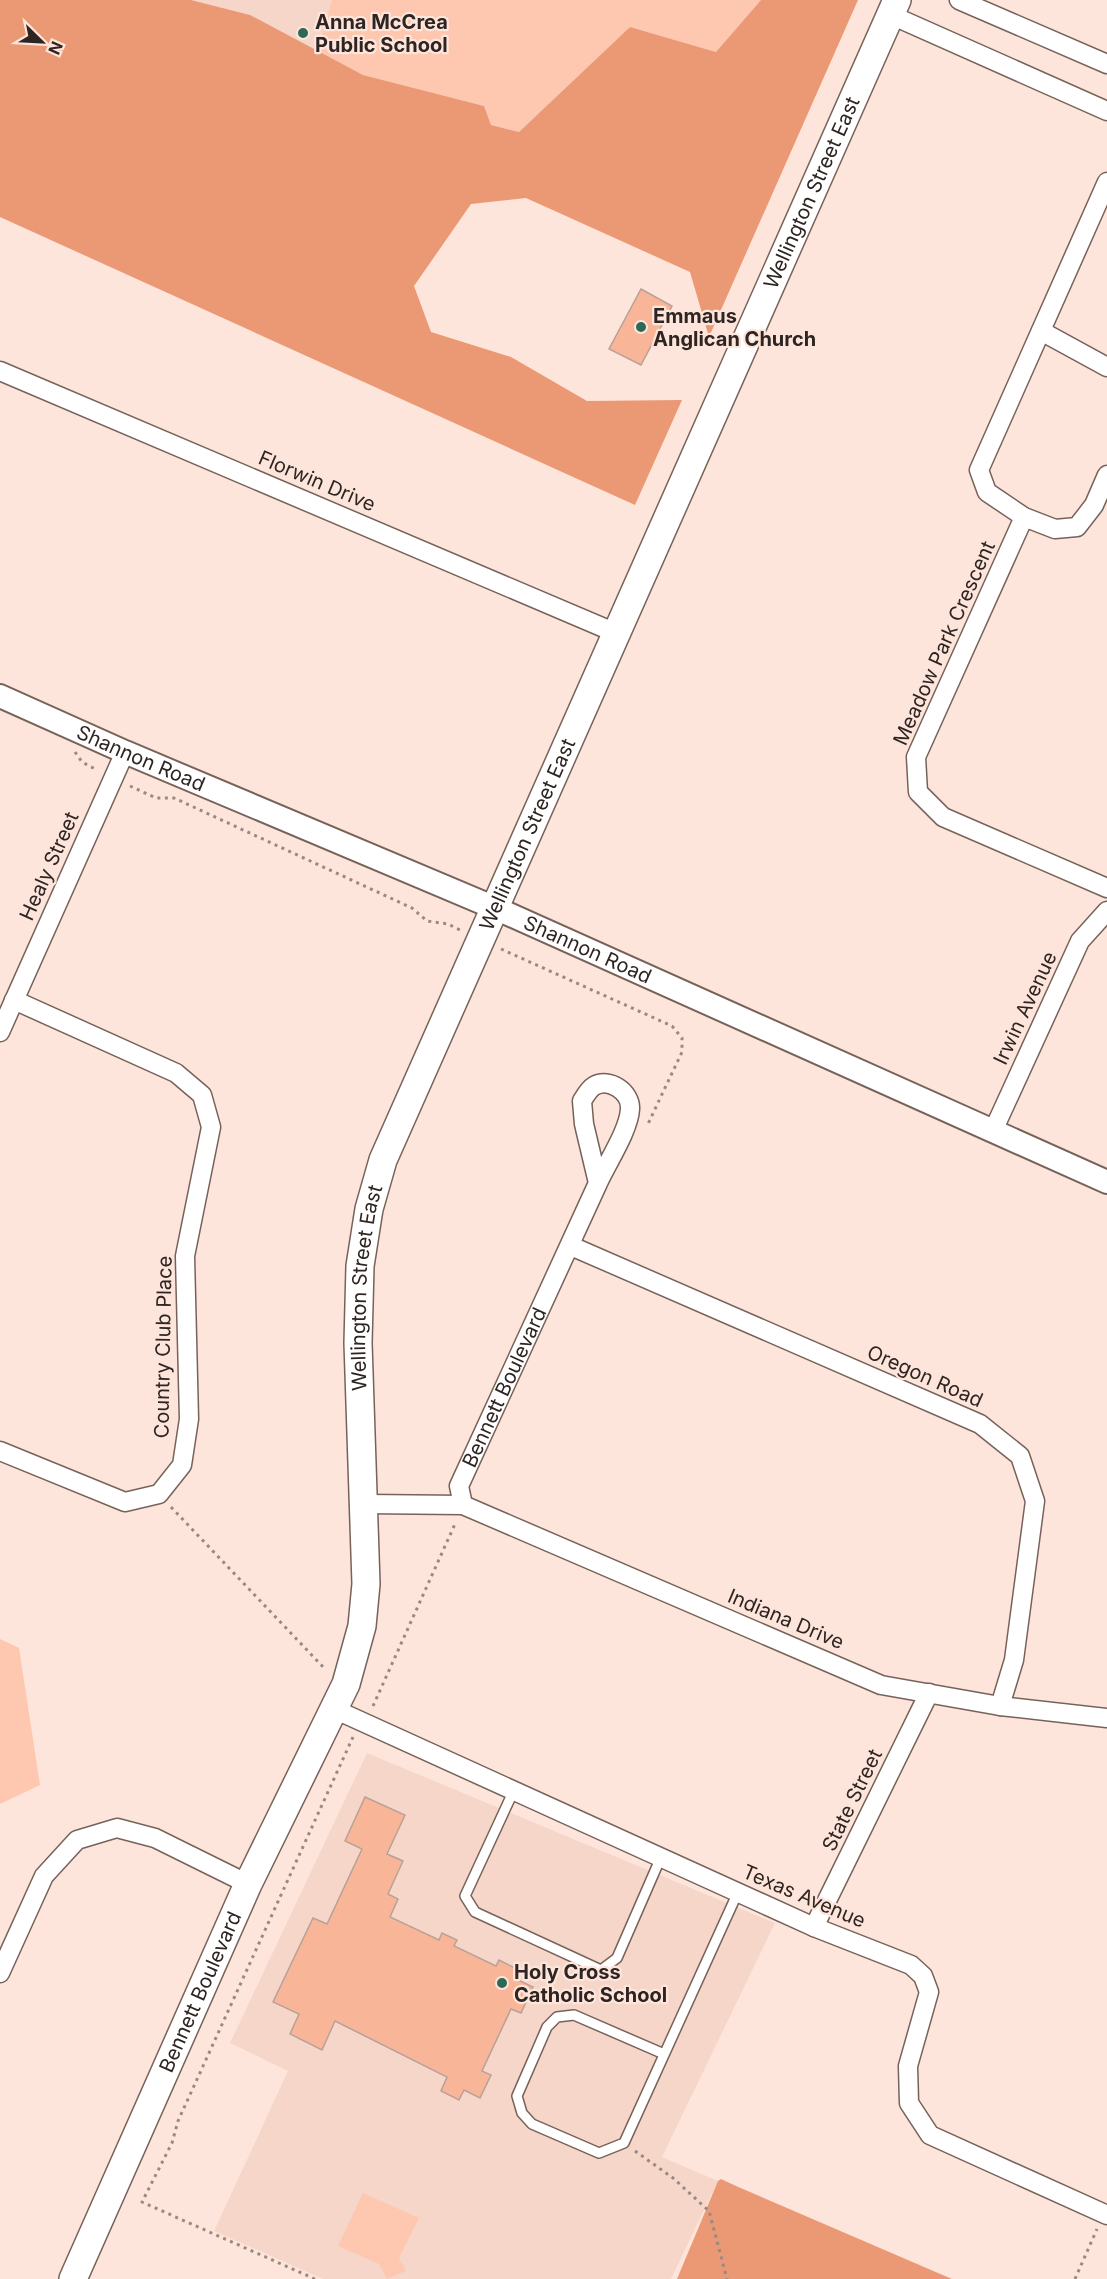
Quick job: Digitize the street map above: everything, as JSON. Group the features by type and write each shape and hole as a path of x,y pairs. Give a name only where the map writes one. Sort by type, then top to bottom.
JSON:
{"main road":[{"name":"Wellington Street East","path":"334,1708 346,1684 362,1626 366,1584 358,1343 360,1266 369,1209 383,1160 894,8"},
{"name":"Bennett Boulevard","path":"73,2279 248,1884 334,1708"}],"street":[{"path":"959,0 1107,64"},
{"path":"894,8 1107,111"},
{"path":"1107,182 979,470 987,492 1024,517 1055,529 1077,527 1094,505 1107,475"},
{"path":"1041,331 1107,367"},
{"name":"Florwin Drive","path":"0,371 616,633"},
{"name":"Meadow Park Crescent","path":"1024,517 916,757 918,792 943,817 1107,888"},
{"name":"Shannon Road","path":"0,696 125,752 495,908 1107,1182"},
{"name":"Healy Street","path":"0,1032 125,752"},
{"name":"Irwin Avenue","path":"993,1131 1080,941 1107,911"},
{"name":"Country Club Place","path":"14,1000 176,1073 202,1095 211,1127 185,1256 189,1419 182,1465 159,1494"},
{"name":"Bennett Boulevard","path":"464,1505 459,1485 628,1120 630,1107 625,1094 617,1086 603,1083 592,1087 582,1101 584,1124 598,1183"},
{"name":"Oregon Road","path":"571,1246 980,1424 1020,1456 1035,1501 1014,1660 1000,1706"},
{"path":"0,1451 124,1502 159,1494"},
{"path":"365,1504 464,1505"},
{"name":"Indiana Drive","path":"464,1505 881,1685 1000,1706 1107,1718"},
{"name":"State Street","path":"814,1927 930,1693"},
{"name":"Texas Avenue","path":"334,1708 814,1927 911,1965 923,1976 929,1992 909,2066 909,2103 930,2135 1106,2215"},
{"path":"0,1973 44,1876 77,1839 117,1828 155,1838 248,1884"}],"lane":[{"path":"514,1790 465,1896 475,1912 601,1970 617,1959 661,1857"},
{"path":"664,2054 574,2015 557,2017 547,2027 517,2096 522,2113 532,2124 599,2153 624,2143 738,1892"}],"path":[{"path":"159,1494 325,1669"},
{"path":"624,2143 673,2178 709,2211 727,2279"},
{"path":"1075,2279 1106,2215"}],"shaded area":[{"path":"0,0 191,0 250,15 363,75 484,106 491,125 519,132 630,27 716,52 761,0 858,0 709,337 690,272 526,198 471,204 414,286 431,332 511,357 587,401 682,400 635,505 0,217"},
{"name":"Anna McCrea Public School","path":"191,0 332,0 317,51 249,15"},
{"path":"332,0 761,0 716,52 630,27 519,132 491,125 484,106 363,75 317,51"},
{"path":"0,1639 19,1648 40,1785 0,1804"},
{"name":"Holy Cross Catholic School","path":"367,1753 775,1923 662,2157 718,2181 671,2279 323,2279 214,2231 288,2071 230,2043"},
{"path":"721,2179 952,2279 677,2279 718,2181"},
{"path":"363,2193 419,2218 399,2258 406,2271 387,2279 379,2264 338,2246"}],"building":[{"name":"Emmaus Anglican Church","path":"641,289 672,306 641,365 609,349"},
{"path":"365,1797 405,1815 387,1854 403,1861 388,1894 398,1899 390,1917 439,1940 442,1933 457,1940 454,1946 496,1966 499,1960 519,1970 514,1978 533,1987 521,2013 511,2009 482,2071 491,2075 480,2098 464,2090 459,2100 441,2091 447,2077 335,2021 322,2050 290,2034 299,2014 273,2002 313,1918 327,1924 362,1849 345,1841"}],"place":[{"name":"Anna McCrea Public School","path":"303,33"},
{"name":"Emmaus Anglican Church","path":"641,327"},
{"name":"Holy Cross Catholic School","path":"502,1983"}]}
